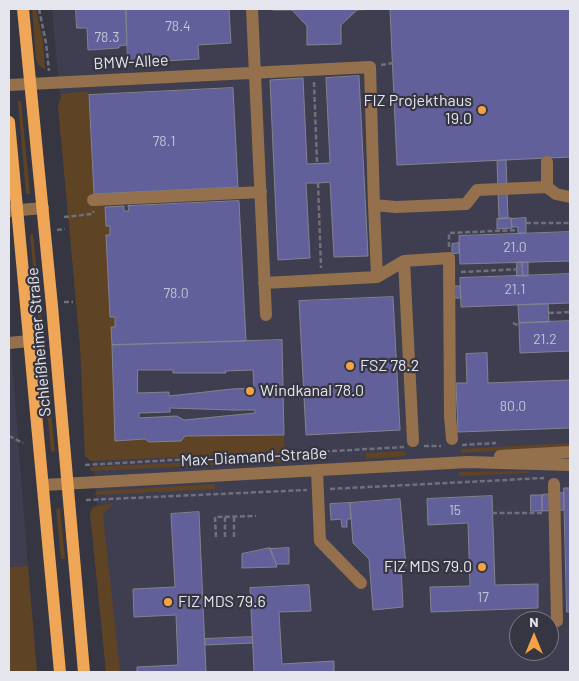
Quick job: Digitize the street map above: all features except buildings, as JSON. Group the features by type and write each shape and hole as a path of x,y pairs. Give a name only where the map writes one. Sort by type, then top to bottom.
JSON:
{"main road":[{"name":"Schleißheimer Straße","path":"23,9 43,208 84,672"},
{"name":"Schleißheimer Straße","path":"9,122 13,210 29,341 60,672"}],"street":[{"path":"252,9 266,315"},
{"name":"BMW-Allee","path":"9,85 370,67 374,205"},
{"path":"547,162 547,187"},
{"path":"377,277 374,205 396,207 466,204 477,190 547,187 556,194 570,198"},
{"path":"93,200 260,192"},
{"path":"13,210 43,208"},
{"path":"264,283 377,277 404,261 449,258 450,416 452,443"},
{"path":"404,261 414,445"},
{"path":"9,343 29,341"},
{"name":"Max-Diamand-Straße","path":"468,462 506,455 570,452"},
{"name":"Max-Diamand-Straße","path":"43,485 468,462 570,464"},
{"path":"317,470 320,541 361,583"},
{"path":"554,484 557,611"}],"path":[{"path":"39,9 46,43 50,83"},
{"path":"314,69 317,164"},
{"path":"318,183 321,280"},
{"path":"64,217 92,214 93,200"},
{"path":"526,223 570,223"},
{"path":"449,258 449,233 518,230"},
{"path":"449,272 523,269"},
{"path":"64,302 73,302"},
{"path":"548,313 570,312"},
{"path":"513,323 519,326"},
{"path":"9,436 23,443"},
{"path":"85,465 363,452 414,445 501,443"},
{"path":"371,481 372,487"},
{"path":"339,483 339,489"},
{"path":"492,513 554,513"},
{"path":"216,537 215,517 256,516"},
{"path":"225,517 225,537"},
{"path":"234,517 234,537"}],"shaded area":[{"path":"32,9 36,9 43,40 45,70 38,64 36,59"},
{"path":"52,9 570,9 570,672 112,672"},
{"path":"88,91 94,194 103,193 106,225 110,226 115,317 115,327 111,327 115,441 145,439 149,442 181,441 185,436 284,435 285,452 91,461 85,456 80,346 58,106 62,94"},
{"path":"18,101 21,101 30,194 26,194"},
{"path":"33,234 55,451 51,452 30,235"},
{"path":"9,323 28,566 9,567"},
{"path":"570,443 570,447 461,453 461,449"},
{"path":"406,451 406,456 366,459 366,453"},
{"path":"309,456 309,461 229,465 229,460"},
{"path":"216,461 216,465 91,471 90,467"},
{"path":"529,471 528,473 459,476 459,472"},
{"path":"215,484 215,489 95,495 97,491"},
{"path":"114,503 103,514 120,672 106,672 90,513 93,507"},
{"path":"60,508 65,559 61,559 56,509"},
{"path":"28,566 37,672 9,672 9,567"}],"place":[{"name":"FIZ Projekthaus 19.0","path":"482,110"},
{"name":"FSZ 78.2","path":"350,366"},
{"name":"Windkanal 78.0","path":"250,391"},
{"name":"FIZ MDS 79.0","path":"482,567"},
{"name":"FIZ MDS 79.6","path":"168,602"}]}
